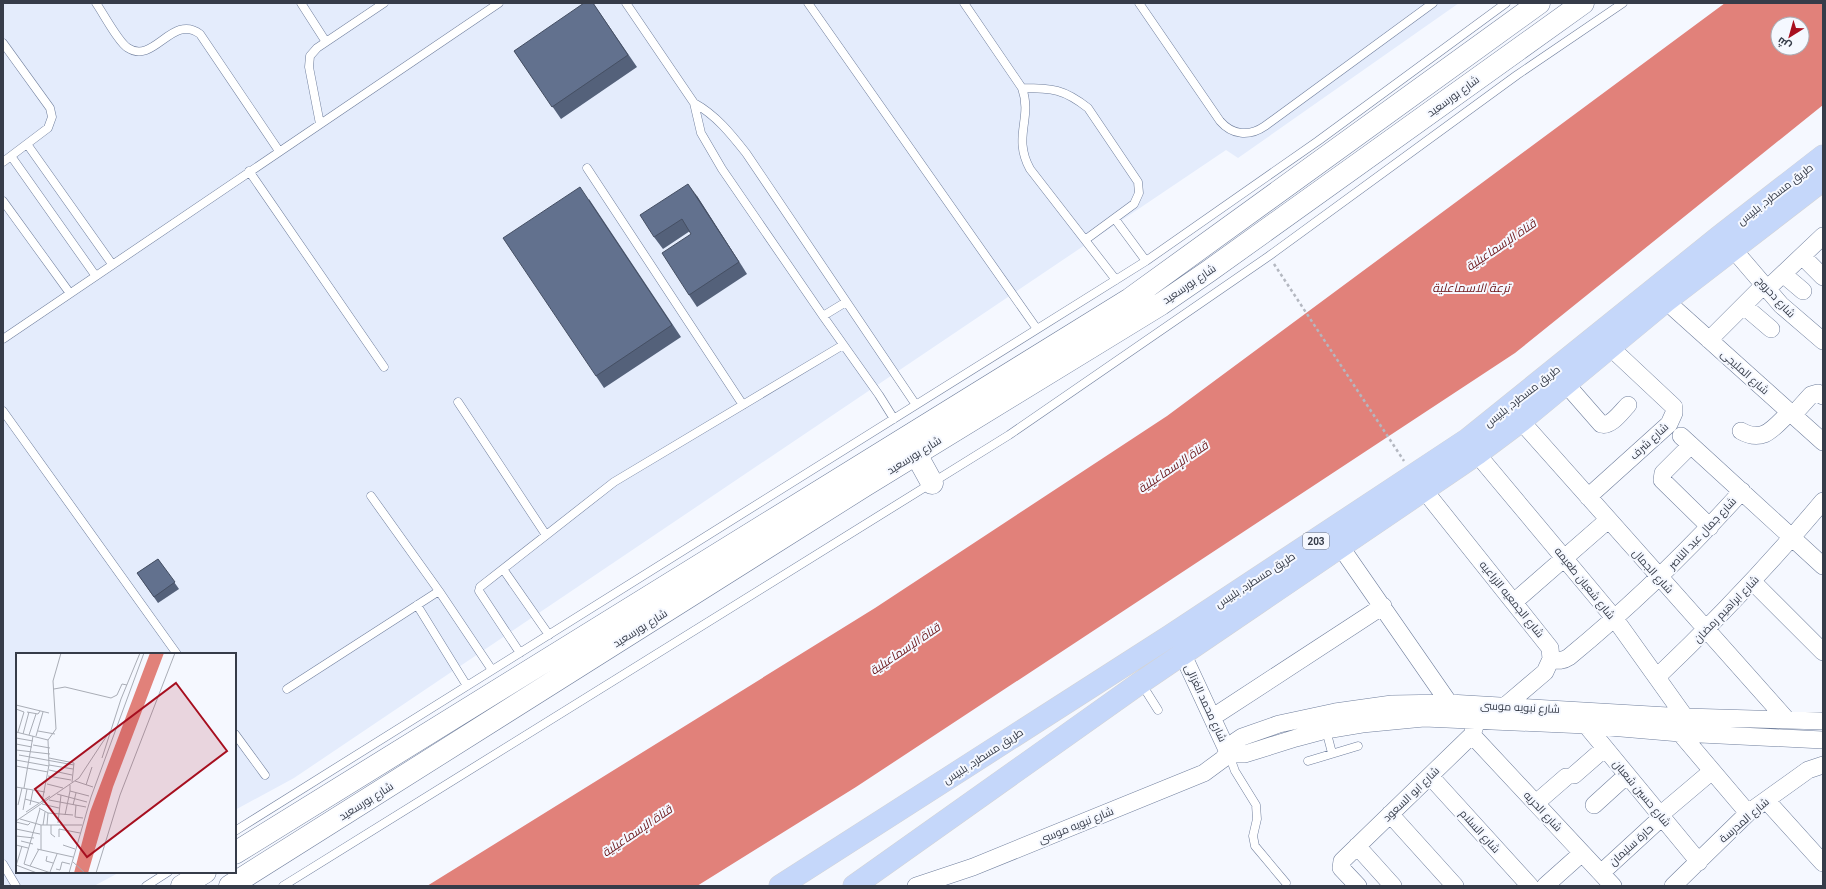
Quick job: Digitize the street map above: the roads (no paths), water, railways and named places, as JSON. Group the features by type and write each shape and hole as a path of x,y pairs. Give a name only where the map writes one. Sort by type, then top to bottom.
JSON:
{"main road":[{"name":"شارع بورسعيد","path":"236,852 1130,299 1539,3"},
{"name":"شارع بورسعيد","path":"230,886 916,454 1161,304 1583,3"},
{"name":"طريق مسطرد, بلبيس","path":"780,886 1164,640 1462,443 1511,406 1720,236 1823,156"},
{"name":"طريق مسطرد, بلبيس","path":"854,886 1140,683 1477,454 1521,421 1666,301 1823,180"},
{"path":"916,454 932,483"},
{"path":"182,886 203,873"}],"street":[{"path":"1709,340 1744,306 1783,274 1823,236"},
{"name":"شارع دحروج","path":"1733,249 1791,314 1823,339"},
{"path":"1802,256 1823,277"},
{"path":"1783,274 1803,291"},
{"name":"شارع المليجى","path":"1666,301 1823,442"},
{"path":"1744,306 1771,329"},
{"name":"شارع شرف","path":"1588,497 1669,424 1674,413 1674,407 1610,348"},
{"path":"1566,384 1601,424 1605,425 1610,423 1628,406"},
{"path":"1741,431 1748,435 1757,437 1765,435 1792,414 1814,393 1818,393 1823,396"},
{"name":"شارع الجمال","path":"1521,421 1659,578 1787,720"},
{"path":"1710,527 1662,480 1663,473 1686,441 1823,566"},
{"name":"شارع شعبان طعيمه","path":"1477,454 1615,619 1685,717"},
{"name":"شارع الجمعيه الزراعيه","path":"1424,490 1550,648 1551,658"},
{"name":"شارع جمال عبد الناصر","path":"1551,658 1558,661 1569,657 1615,619 1710,527 1742,491"},
{"name":"شارع ابراهيم رمضان","path":"1657,677 1707,630 1753,582 1823,501"},
{"path":"1514,602 1608,520"},
{"path":"1340,546 1449,703"},
{"path":"1753,582 1823,652"},
{"path":"1213,717 1383,606"},
{"name":"شارع محمد الغزالى","path":"1183,655 1228,752"},
{"path":"1505,706 1545,672 1551,658"},
{"name":"شارع نبويه موسى","path":"916,886 973,867 1204,773 1214,767 1236,741 1242,737 1279,724 1335,712 1392,704 1449,703 1685,717 1823,721"},
{"name":"شارع نبويه موسى","path":"1228,752 1244,754 1326,730 1416,718 1475,728 1586,726 1680,733 1823,740"},
{"name":"شارع حسين شعبان","path":"1586,726 1699,862"},
{"name":"شارع ابو السعود","path":"1358,886 1340,866 1342,861 1430,776 1475,728"},
{"name":"شارع الحريه","path":"1475,728 1536,803 1613,886"},
{"path":"1680,733 1748,813"},
{"path":"1536,803 1605,748"},
{"name":"شارع المدرسة","path":"1673,886 1748,813 1808,770 1823,765"},
{"name":"حارة سليمان","path":"1601,873 1661,816 1712,771"},
{"path":"1594,805 1627,775"},
{"name":"شارع السلام","path":"1430,776 1530,886"},
{"path":"1766,800 1821,857"},
{"path":"1390,814 1455,886"},
{"path":"1357,846 1393,886"},
{"path":"1545,886 1582,852"}],"lane":[{"path":"96,3 124,44 134,51 146,50 180,29 191,29 200,34 279,151"},
{"path":"301,3 326,42"},
{"path":"320,124 309,61 313,52 384,3"},
{"path":"3,339 69,292 95,276 499,3"},
{"path":"626,3 694,103 706,109 719,121 746,153 916,406"},
{"path":"808,3 1037,329"},
{"path":"964,3 1022,88 1026,104 1021,138 1026,162 1116,280"},
{"path":"1139,3 1220,120 1231,130 1245,134 1252,133 1265,126 1433,3"},
{"path":"236,830 1146,261 1318,141 1506,3"},
{"path":"282,886 1009,435 1269,256 1517,76 1623,3"},
{"path":"3,43 52,112 51,123 48,128 3,162"},
{"path":"1022,88 1048,88 1059,91 1070,95 1088,108 1135,177 1139,187 1137,199 1134,204 1084,240"},
{"path":"694,103 695,115 701,133 710,152 843,345 879,394 894,419"},
{"path":"27,144 112,264"},
{"path":"11,156 95,276"},
{"path":"587,168 743,405"},
{"path":"249,171 384,367"},
{"path":"3,201 69,292"},
{"path":"1115,219 1146,261"},
{"path":"823,316 846,302"},
{"path":"520,653 479,591 480,587 614,482 843,345"},
{"path":"458,402 546,535"},
{"path":"3,411 176,653"},
{"path":"371,496 439,591 492,670"},
{"path":"503,568 549,635"},
{"path":"287,689 439,591"},
{"path":"417,605 467,686"},
{"path":"1140,683 1158,710"},
{"path":"1326,730 1332,753"},
{"path":"236,735 265,776"},
{"path":"1308,761 1358,746"},
{"path":"1228,752 1235,771 1256,805 1257,819 1253,836 1255,846 1286,883"},
{"path":"3,864 16,886"},
{"path":"146,886 166,873"}],"water":[{"name":"ترعة الاسماعلية","path":"1725,3 1823,3 1823,105 1515,353 856,787 697,886 427,886 875,608 1167,416"}],"water label":[{"name":"قناة الإسماعيلية","path":"1501,245"},
{"name":"قناة الإسماعيلية","path":"1173,467"},
{"name":"قناة الإسماعيلية","path":"905,649"},
{"name":"قناة الإسماعيلية","path":"637,831"}]}
